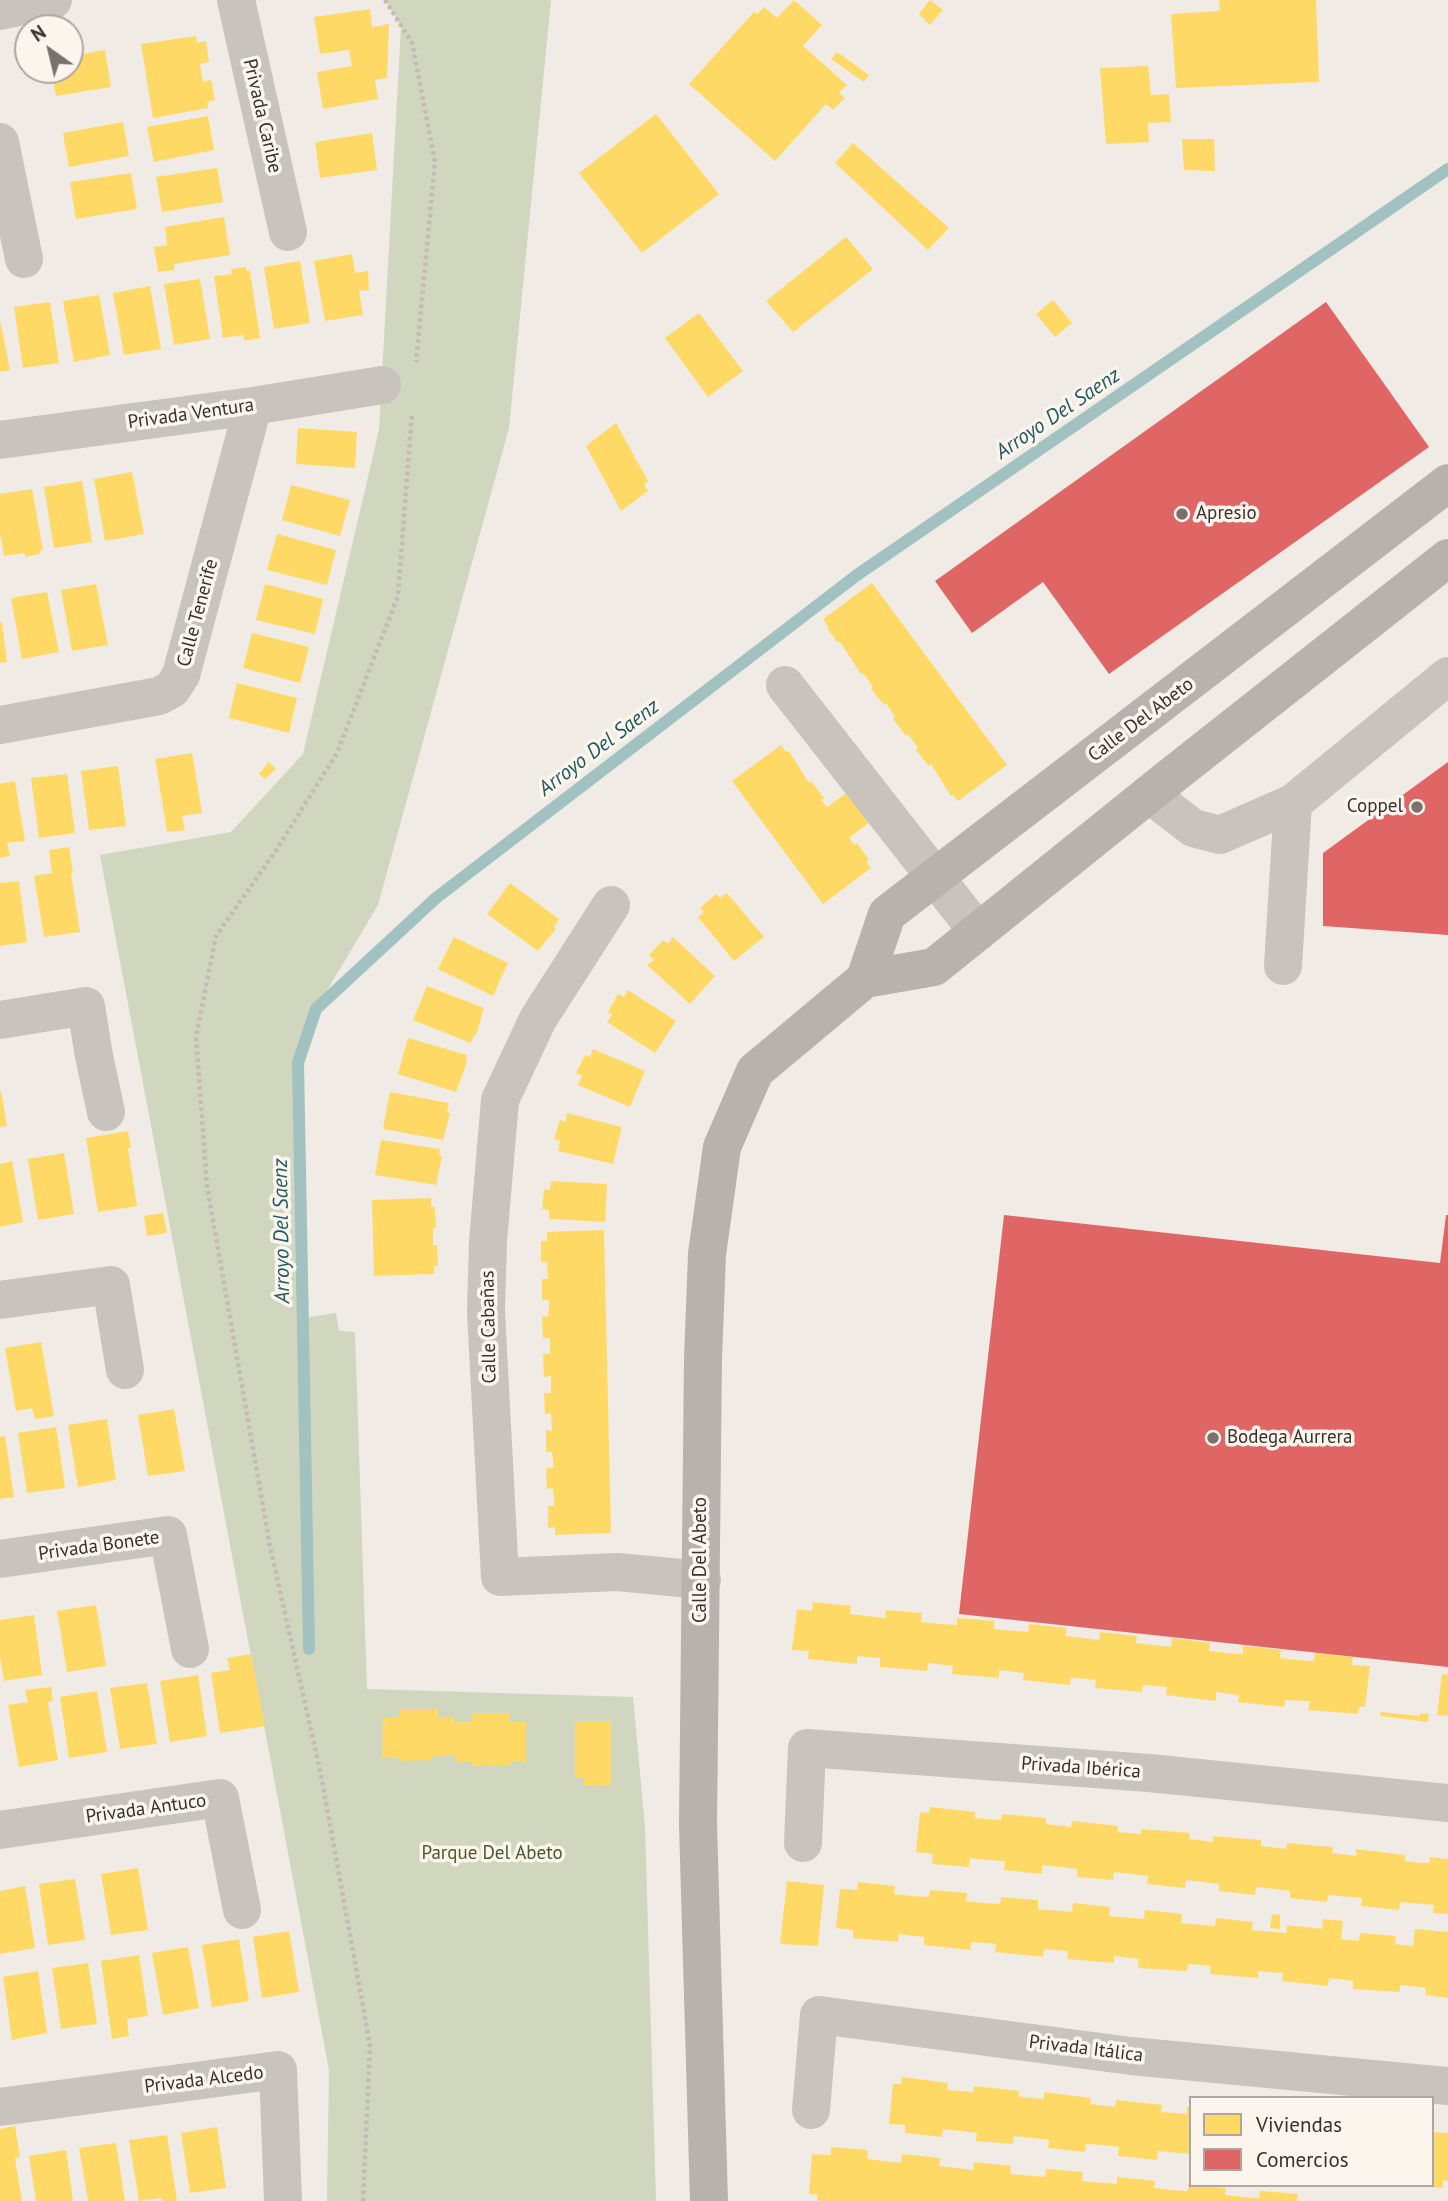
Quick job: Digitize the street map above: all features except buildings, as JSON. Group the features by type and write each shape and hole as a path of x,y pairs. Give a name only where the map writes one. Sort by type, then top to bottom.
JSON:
{"main road":[{"name":"Calle Del Abeto","path":"709,2201 698,1824 703,1359 707,1254 722,1146 755,1071 865,979 887,914 1448,483"},
{"path":"865,979 934,967 1448,558"}],"street":[{"path":"0,12 53,0"},
{"name":"Privada Caribe","path":"236,0 288,232"},
{"path":"0,142 24,259"},
{"name":"Privada Ventura","path":"0,440 253,406 382,385"},
{"name":"Calle Tenerife","path":"0,725 159,696 172,689 181,675 253,406"},
{"path":"1149,794 1193,828 1220,835 1293,803 1448,676"},
{"path":"785,685 978,932"},
{"path":"1283,966 1293,803"},
{"name":"Calle Cabañas","path":"611,905 538,1019 500,1100 488,1242 486,1312 500,1577 617,1572 702,1580"},
{"path":"0,1020 86,1006 106,1112"},
{"path":"0,1300 111,1285 125,1370"},
{"name":"Privada Bonete","path":"0,1559 168,1535 190,1649"},
{"name":"Privada Ibérica","path":"803,1843 807,1748 1149,1773 1448,1803"},
{"name":"Privada Antuco","path":"0,1830 220,1798 242,1910"},
{"name":"Privada Itálica","path":"811,2110 820,2015 1131,2056 1448,2086"},
{"name":"Privada Alcedo","path":"0,2107 278,2070 283,2201"}],"path":[{"path":"385,0 412,43 435,162 416,364"},
{"path":"363,2201 370,2045 321,1775 270,1546 209,1199 196,1037 216,936 275,852 337,753 398,596 413,391 382,385"}],"green space":[{"name":"Parque Del Abeto","path":"385,0 551,0 509,428 378,905 316,1009 298,1063 303,1318 336,1313 339,1331 355,1332 367,1689 633,1697 645,1827 656,2201 327,2201 329,2070 100,855 231,832 303,754 379,430 401,27"}],"waterway":[{"name":"Arroyo Del Saenz","path":"309,1649 298,1063 316,1009 436,898 857,575 1448,169"}],"place":[{"name":"Apresio","path":"1182,514"},
{"name":"Coppel","path":"1417,807"},
{"name":"Bodega Aurrera","path":"1213,1438"}]}
